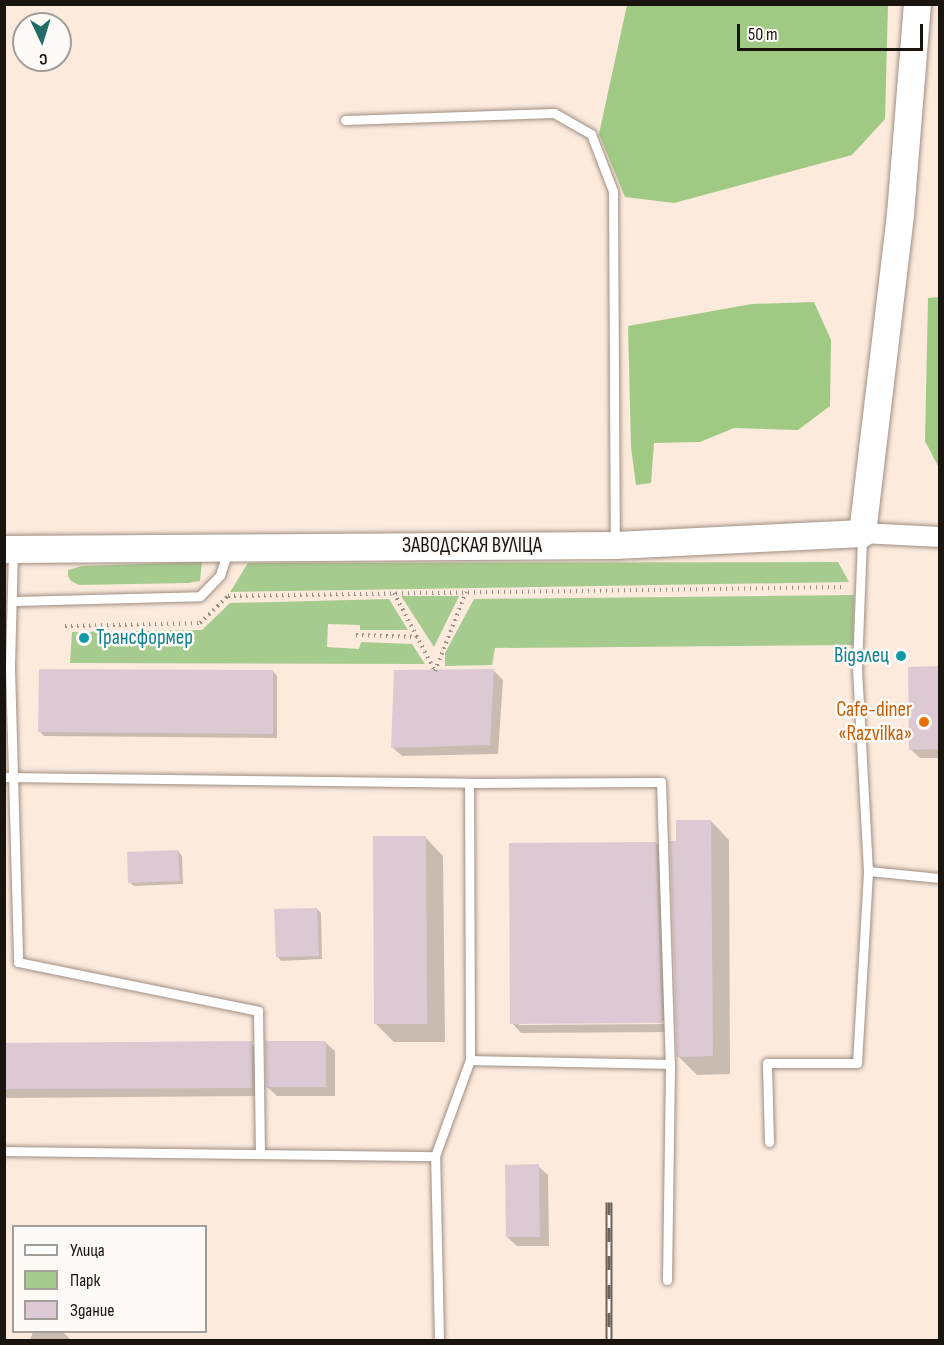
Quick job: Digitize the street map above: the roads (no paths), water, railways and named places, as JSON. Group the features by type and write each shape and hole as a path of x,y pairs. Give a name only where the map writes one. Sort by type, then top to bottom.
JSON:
{"street":[{"path":"862,533 900,214 917,4"},
{"name":"ЗАВОДСКАЯ ВУЛІЦА","path":"9,549 615,545 862,533 939,537"}],"lane":[{"path":"345,120 554,112 591,134 613,191 615,545"},
{"path":"769,1142 767,1063 857,1063 868,871 857,668 862,533"},
{"path":"14,601 200,596 220,575 228,547"},
{"path":"9,549 14,601 10,668 9,777 18,962 258,1011 260,1154"},
{"path":"9,777 469,783 662,782 670,1064 667,1280"},
{"path":"439,1341 435,1156 470,1060 469,783"},
{"path":"868,871 939,878"},
{"path":"470,1060 670,1064"},
{"path":"4,1151 435,1156"}],"railway":[{"path":"609,1202 609,1340"}],"place":[{"name":"Трансформер","path":"84,638"},
{"name":"Відэлец","path":"901,656"},
{"name":"Cafe-diner «Razvilka»","path":"924,722"}]}
